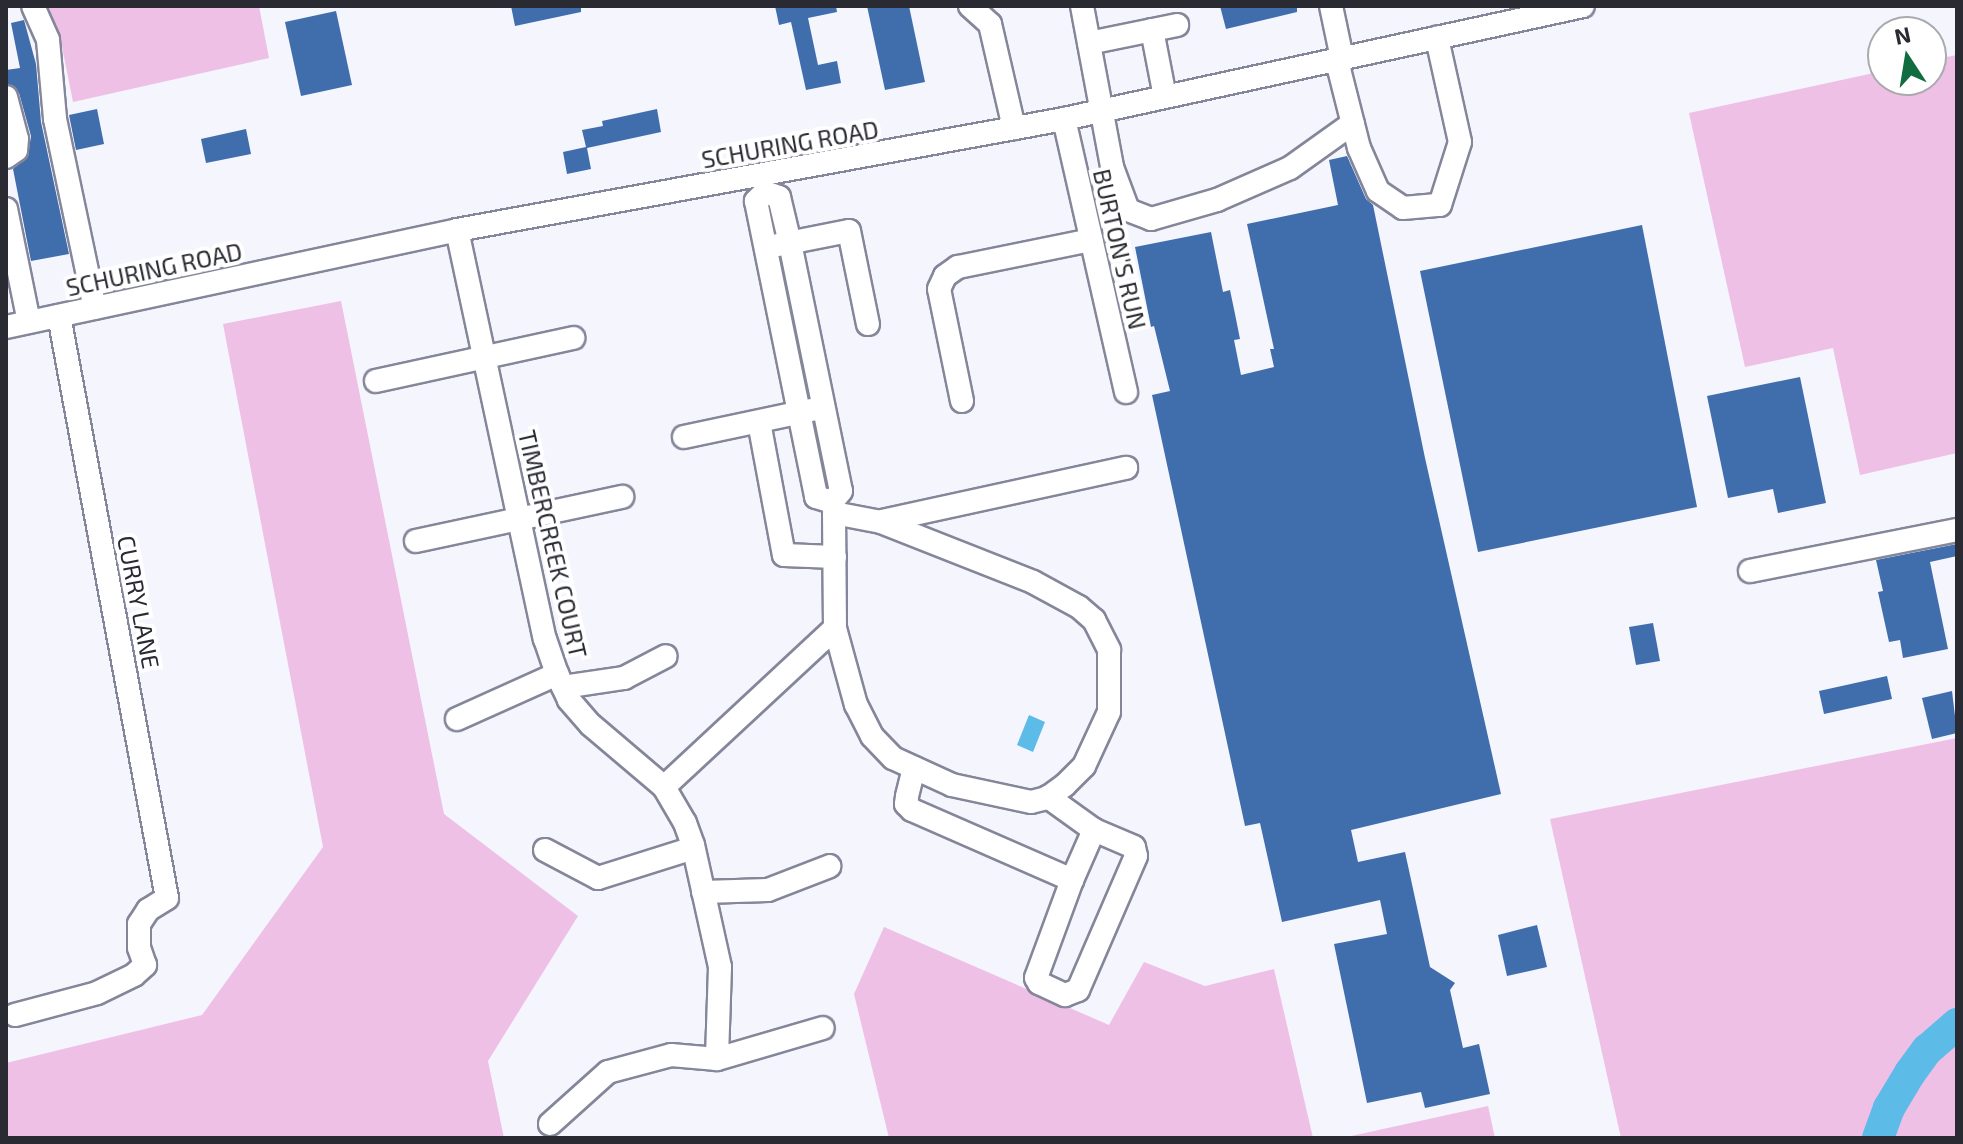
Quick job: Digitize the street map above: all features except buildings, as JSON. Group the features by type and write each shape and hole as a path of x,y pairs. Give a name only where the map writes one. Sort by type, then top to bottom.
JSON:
{"street":[{"path":"33,6 48,40 55,119 95,308"},
{"path":"970,6 990,24 1014,128"},
{"path":"1082,6 1112,167 1128,210 1151,219 1217,200 1290,168 1353,123"},
{"path":"1331,6 1342,58 1339,69 1353,123 1378,191 1403,208 1440,205 1460,142 1437,38"},
{"name":"SCHURING ROAD","path":"6,327 457,230 763,184 1583,6"},
{"path":"1089,43 1177,25"},
{"path":"1152,30 1165,97"},
{"path":"6,97 17,139 16,150 6,157"},
{"name":"BURTON'S RUN","path":"1064,119 1126,392"},
{"path":"790,243 779,197 763,184 756,201 816,497 833,507 881,522 1033,582 1079,607 1103,633 1109,650 1109,712 1084,766 1048,797 1031,802 952,785 893,758 872,736 856,705 835,628 833,507 841,491 790,243"},
{"path":"6,209 29,322"},
{"name":"TIMBERCREEK COURT","path":"457,230 545,639 560,680 569,700 591,725 664,787 685,823 693,848 720,967 717,1059"},
{"path":"765,248 849,231 868,324"},
{"path":"962,401 939,289 945,276 958,267 1091,240"},
{"name":"CURRY LANE","path":"15,1015 97,993 134,975 145,965 139,948 139,924 148,910 167,898 59,316"},
{"path":"376,381 573,338"},
{"path":"684,437 824,407"},
{"path":"759,422 784,555 835,557"},
{"path":"881,522 1126,468"},
{"path":"416,541 622,497"},
{"path":"1750,571 1957,530"},
{"path":"664,787 835,628"},
{"path":"457,719 560,680 624,678 666,656"},
{"path":"914,768 906,804 912,810 1072,880"},
{"path":"1048,797 1094,830 1134,847 1136,856 1078,990 1065,995 1039,983 1036,978 1094,830"},
{"path":"545,850 598,878 693,848"},
{"path":"703,892 768,890 830,866"},
{"path":"550,1124 608,1072 671,1055 717,1059 823,1028"}],"shaded area":[{"path":"44,6 259,6 269,58 73,102 61,42"},
{"path":"1957,55 1957,453 1860,475 1833,348 1745,367 1689,113 1867,74 1867,96 1947,96 1947,57"},
{"path":"341,301 444,814 578,916 488,1061 504,1138 6,1138 6,1063 202,1015 323,847 223,324"},
{"path":"1957,738 1957,1138 1621,1138 1550,819"},
{"path":"884,927 1109,1025 1144,962 1205,986 1274,969 1313,1138 889,1138 854,994"},
{"path":"1488,1106 1495,1138 1342,1138"}],"water":[{"path":"1029,715 1045,722 1033,752 1017,745"}],"waterway":[{"path":"1878,1138 1889,1108 1910,1073 1927,1050 1957,1024"}]}
